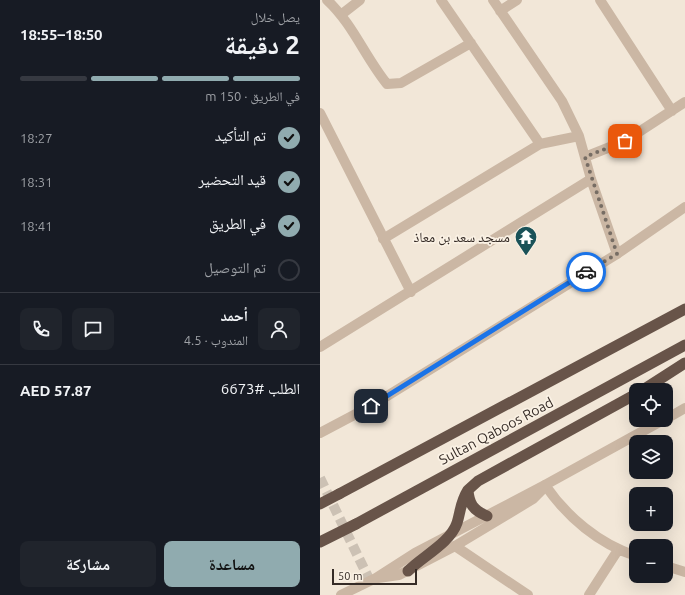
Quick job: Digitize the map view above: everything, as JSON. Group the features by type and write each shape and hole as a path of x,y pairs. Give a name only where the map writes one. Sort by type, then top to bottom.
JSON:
{"highway":[{"name":"Sultan Qaboos Road","path":"320,504 685,309"},
{"name":"Sultan Qaboos Road","path":"320,542 356,524 685,345"},
{"path":"654,383 685,363"},
{"path":"408,571 419,560 439,546 448,536 457,523 461,502 468,490 478,481 629,398"},
{"path":"468,490 469,503 477,512 487,516"}],"street":[{"path":"327,0 342,14 387,84 400,83 470,43"},
{"path":"342,14 360,0"},
{"path":"440,0 540,144"},
{"path":"493,0 562,101 579,136 591,179 617,254"},
{"path":"500,11 517,0"},
{"path":"600,0 672,111"},
{"path":"585,157 625,141 685,102"},
{"path":"320,113 411,292"},
{"path":"383,239 540,144 579,136"},
{"path":"320,347 411,292 591,179"},
{"path":"320,433 371,406 617,254 685,208"},
{"path":"673,415 685,408"},
{"path":"341,595 376,578 415,553 545,485 650,427"},
{"path":"376,578 399,575 455,546 533,500 545,485"},
{"path":"545,485 563,509 583,527 618,550 629,554"},
{"path":"455,546 528,595"},
{"path":"589,595 618,550"},
{"path":"673,568 685,572"}],"tunnel":[{"path":"320,478 370,581"}],"way so far":[{"path":"586,272 617,254 585,157 625,141"}],"place":[{"name":"مسجد سعد بن معاذ","path":"526,256"}],"route":[{"path":"371,406 586,272"}]}
